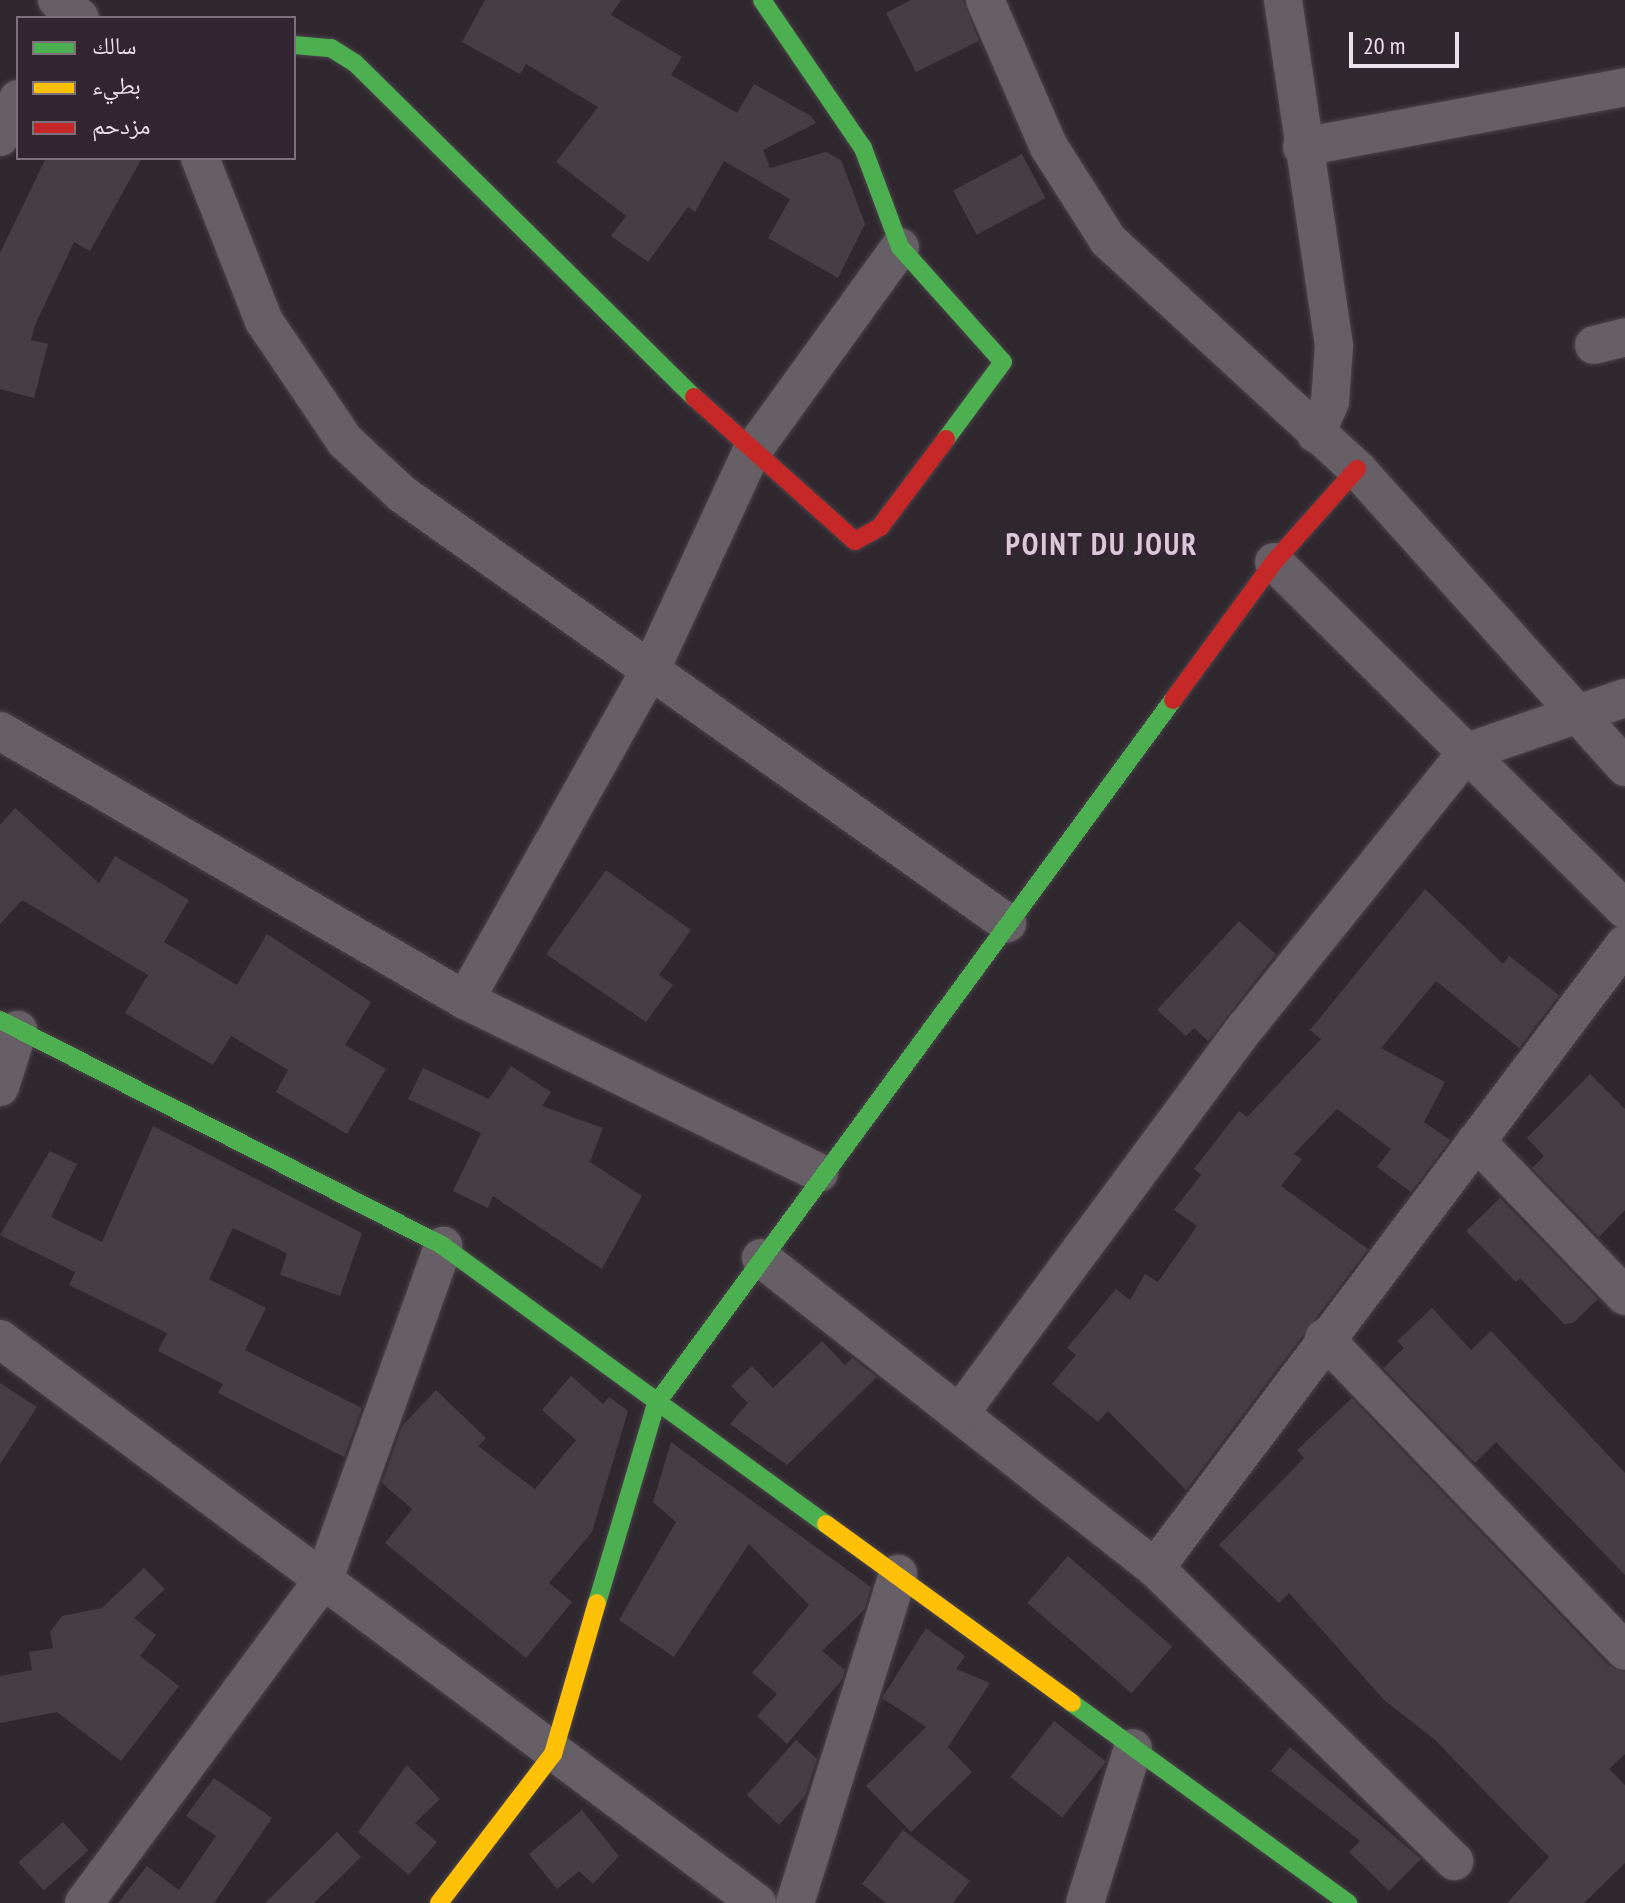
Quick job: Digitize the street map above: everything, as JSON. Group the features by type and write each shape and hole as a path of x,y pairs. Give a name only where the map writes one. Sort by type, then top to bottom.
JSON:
{"street":[{"path":"296,45 331,48 355,63 751,453 855,541 880,527 1001,371 1000,354 900,247 863,148 762,0"},
{"path":"985,0 1067,181 1108,240 1357,469 1625,767"},
{"path":"1283,0 1302,147 1334,346 1330,402 1316,434"},
{"path":"1302,147 1625,87"},
{"path":"0,137 16,103"},
{"path":"201,160 264,321 345,441 402,494 1007,923"},
{"path":"465,1000 651,669 751,453 900,247"},
{"path":"439,1903 553,1754 656,1404 819,1173 1274,562 1357,469"},
{"path":"1274,562 1625,909"},
{"path":"960,1413 1246,1027 1467,752 1574,709 1625,698"},
{"path":"0,731 465,1000 819,1173"},
{"path":"1155,1568 1324,1338 1625,944"},
{"path":"0,1087 9,1025 127,1079 443,1246 656,1404 898,1574 1348,1903"},
{"path":"1476,1141 1625,1296"},
{"path":"84,1903 324,1579 443,1246"},
{"path":"761,1258 1155,1568 1454,1861"},
{"path":"1324,1338 1625,1651"},
{"path":"0,1339 757,1903"},
{"path":"795,1903 898,1574"},
{"path":"1085,1903 1133,1748"}],"building":[{"path":"485,0 621,0 611,15 682,57 671,75 737,113 754,84 811,116 816,123 763,150 770,168 826,152 841,160 865,224 838,278 768,238 790,199 724,161 695,212 688,207 648,262 611,236 626,216 556,162 598,107 526,64 520,74 462,42"},
{"path":"911,0 963,0 979,41 916,72 886,13"},
{"path":"1022,154 1045,198 977,235 953,191"},
{"path":"45,160 141,160 90,251 74,242 35,325 31,340 48,344 34,398 0,389 0,253"},
{"path":"15,808 99,883 115,856 189,900 164,942 237,985 267,934 371,1002 345,1045 386,1069 347,1134 276,1092 288,1070 231,1036 213,1065 125,1013 148,975 22,900 0,924 0,825"},
{"path":"606,870 691,930 659,975 673,985 646,1022 546,954"},
{"path":"1425,889 1503,964 1509,956 1559,995 1519,1048 1436,981 1381,1048 1445,1082 1424,1122 1450,1140 1411,1192 1377,1167 1391,1149 1337,1109 1294,1154 1302,1159 1281,1186 1368,1249 1186,1490 1108,1411 1098,1422 1052,1384 1076,1355 1067,1348 1116,1289 1130,1300 1145,1274 1158,1282 1197,1226 1174,1210 1201,1175 1194,1169 1239,1111 1247,1117 1321,1039 1310,1030"},
{"path":"1239,921 1276,954 1208,1041 1194,1028 1186,1036 1157,1010"},
{"path":"511,1066 551,1092 542,1106 603,1128 590,1162 642,1196 602,1269 493,1196 488,1208 453,1191 481,1133 408,1099 423,1068 489,1099"},
{"path":"1590,1074 1625,1109 1625,1210 1599,1237 1532,1168 1544,1156 1527,1138"},
{"path":"153,1126 362,1233 340,1296 280,1275 287,1253 233,1228 209,1279 266,1308 245,1350 362,1408 344,1457 218,1393 223,1384 158,1351 167,1333 69,1285 75,1272 0,1235 50,1151 77,1164 51,1217 102,1242"},
{"path":"1500,1198 1598,1299 1573,1323 1564,1324 1520,1278 1516,1282 1466,1231"},
{"path":"1432,1308 1471,1350 1491,1331 1625,1473 1625,1575 1496,1442 1475,1463 1383,1368 1404,1348 1397,1341"},
{"path":"822,1341 845,1365 852,1358 877,1377 787,1465 730,1424 748,1403 731,1386 752,1366 773,1388"},
{"path":"571,1376 603,1404 609,1397 628,1411 592,1532 549,1583 572,1602 526,1658 385,1543 412,1509 382,1483 402,1426 436,1390 486,1438 478,1446 535,1489 576,1440 542,1410"},
{"path":"0,1383 37,1407 0,1464"},
{"path":"1352,1398 1609,1666 1625,1672 1625,1754 1609,1769 1625,1785 1625,1863 1584,1903 1507,1903 1549,1857 1434,1739 1384,1700 1289,1593 1279,1603 1219,1545 1304,1458 1297,1450"},
{"path":"671,1442 871,1587 864,1610 822,1651 845,1670 841,1681 787,1744 757,1716 777,1694 752,1673 809,1605 749,1544 674,1657 619,1620 676,1522 653,1502"},
{"path":"1068,1556 1172,1647 1131,1693 1027,1603"},
{"path":"144,1568 165,1589 134,1618 156,1635 140,1656 179,1686 121,1761 57,1712 0,1723 0,1676 32,1670 29,1652 53,1648 50,1632 62,1616 102,1608"},
{"path":"926,1628 965,1656 956,1669 990,1683 948,1747 972,1772 911,1832 866,1786 926,1727 882,1698"},
{"path":"1054,1721 1106,1762 1062,1818 1010,1777"},
{"path":"796,1740 817,1759 805,1796 779,1825 747,1795"},
{"path":"1290,1747 1421,1859 1389,1891 1349,1852 1360,1841 1271,1771"},
{"path":"407,1765 440,1799 415,1823 437,1842 409,1875 358,1832"},
{"path":"214,1778 272,1818 214,1903 118,1903 147,1866 179,1890 216,1836 186,1816"},
{"path":"582,1810 619,1856 593,1884 579,1871 557,1889 529,1854"},
{"path":"63,1822 88,1850 44,1890 18,1862"},
{"path":"903,1830 970,1881 953,1903 886,1903 862,1884"},
{"path":"337,1832 361,1857 314,1903 265,1903"}],"traffic: fast":[{"path":"762,0 863,148 900,247 1003,362 946,439"},
{"path":"296,45 331,48 355,63 694,397"},
{"path":"597,1603 656,1404 1173,700"},
{"path":"0,1020 443,1246 826,1524"},
{"path":"1072,1703 1348,1903"}],"traffic: slow":[{"path":"826,1524 1072,1703"},
{"path":"439,1903 553,1754 597,1603"}],"traffic: jam":[{"path":"694,397 855,541 880,527 946,439"},
{"path":"1173,700 1274,562 1357,469"}],"district":[{"name":"POINT DU JOUR","path":"1102,544"}]}
